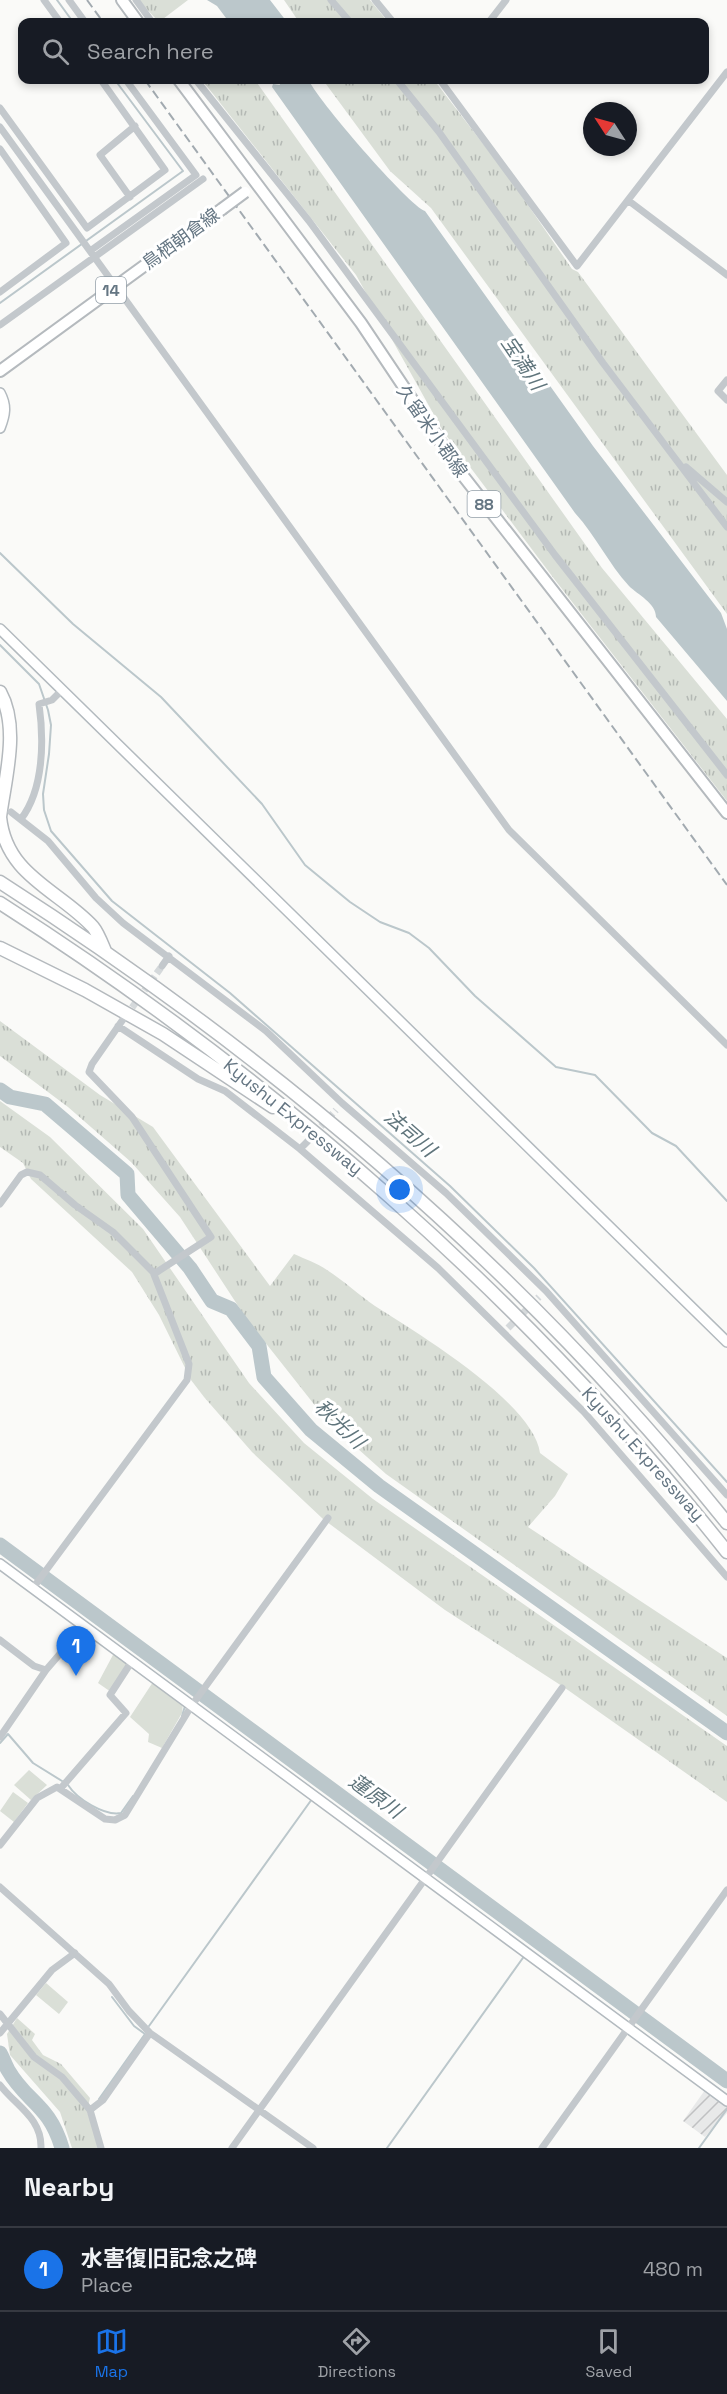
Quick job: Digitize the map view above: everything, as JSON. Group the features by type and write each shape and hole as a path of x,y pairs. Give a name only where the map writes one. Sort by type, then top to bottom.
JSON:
{"highway":[{"path":"0,692 5,701 10,740 4,816 8,846 30,876 94,928 106,952"},
{"name":"Kyushu Expressway","path":"0,882 106,952 267,1069 423,1202 586,1362 727,1523"},
{"name":"Kyushu Expressway","path":"0,903 190,1034 320,1137 442,1245 633,1440 727,1552"},
{"path":"0,948 85,990 163,1034 320,1137"}],"main road":[{"path":"122,0 135,18"},
{"path":"182,84 256,185"},
{"name":"鳥栖朝倉線","path":"0,371 256,185"},
{"name":"久留米小郡線","path":"256,185 361,324 464,477 727,813"}],"street":[{"path":"44,0 57,18"},
{"path":"69,0 82,18"},
{"path":"136,0 149,18"},
{"path":"331,0 347,18"},
{"path":"375,0 390,18"},
{"path":"492,18 506,0"},
{"path":"444,84 577,266 727,72"},
{"path":"0,108 87,228 165,170 104,84"},
{"path":"0,325 196,175 129,84"},
{"path":"199,84 309,221 505,489 727,775"},
{"path":"400,84 453,150 603,363 727,527"},
{"path":"130,197 100,155 102,150 135,126"},
{"path":"0,127 111,280"},
{"path":"0,149 66,243 0,292"},
{"path":"92,254 203,179"},
{"path":"629,201 727,275"},
{"path":"122,295 509,830 727,1045"},
{"path":"727,380 718,391 727,400"},
{"path":"0,393 5,402 5,415 0,428"},
{"path":"679,462 727,502"},
{"path":"0,629 727,1341"},
{"path":"21,819 29,808 41,757 43,739 39,704 52,700 62,690"},
{"path":"4,816 21,819 48,841 96,898 123,923 266,1031 342,1103 446,1193 546,1291 727,1495"},
{"path":"162,966 169,956"},
{"path":"124,1018 92,1064 89,1072 132,1117 211,1237 157,1270"},
{"path":"118,1026 198,1079 225,1091 300,1149 507,1330 592,1421 727,1577"},
{"path":"336,1110 342,1103"},
{"path":"300,1149 307,1142"},
{"path":"0,1204 21,1175 27,1172 40,1175 75,1205 113,1232 157,1270 189,1364 187,1380 33,1588"},
{"path":"539,1297 546,1291"},
{"path":"0,1845 37,1798 57,1786 105,1819 115,1820 125,1815 192,1705 328,1518"},
{"path":"0,1564 426,1876 727,2101"},
{"path":"0,1737 46,1670 84,1626"},
{"path":"0,1640 34,1666 46,1670"},
{"path":"61,1788 126,1713 110,1695 132,1661"},
{"path":"232,2148 562,1688"},
{"path":"0,1887 109,1984 129,2011 150,2032 313,2148"},
{"path":"542,2148 727,1890"},
{"path":"4,2028 52,1970 75,1953"},
{"path":"0,2014 4,2028 34,2057 62,2077 90,2110 101,2148"},
{"path":"90,2110 103,2100 150,2032"},
{"path":"0,2085 34,2121 39,2130 41,2148"}],"shaded area":[{"path":"705,2090 727,2107 727,2113 705,2137 683,2121"}],"green space":[{"path":"138,0 188,0 164,18 155,18"},
{"path":"284,0 370,0 385,18 296,18"},
{"path":"205,84 258,84 602,568 727,719 727,801 555,580 443,431 356,275"},
{"path":"326,84 437,84 510,179 572,269 578,272 727,475 727,614 431,208 390,171"},
{"path":"0,1021 100,1095 153,1127 270,1286 294,1254 315,1263 444,1351 471,1371 518,1413 533,1433 540,1453 568,1474 555,1496 528,1527 727,1658 727,1716 386,1474 328,1422 246,1318 180,1217 131,1162 68,1107 0,1056"},
{"path":"0,1101 50,1137 143,1229 249,1383 304,1443 373,1499 727,1746 727,1802 565,1688 445,1610 323,1519 252,1452 191,1380 159,1315 132,1272 31,1179 23,1163 0,1147"},
{"path":"114,1653 129,1663 111,1692 98,1683"},
{"path":"153,1682 183,1703 182,1713 162,1748 148,1742 149,1734 130,1717"},
{"path":"29,1770 47,1785 31,1800 14,1785"},
{"path":"13,1792 28,1803 14,1822 0,1811"},
{"path":"46,1983 68,2002 59,2014 36,1995"},
{"path":"17,2018 35,2034 32,2040 43,2055 61,2064 90,2098 87,2111 99,2148 72,2148 60,2112 10,2055 7,2034"}],"water":[{"path":"207,0 270,0 284,18 226,18 217,6"},
{"name":"宝満川","path":"273,84 311,84 363,150 401,191 425,211 593,446 721,613 727,629 727,701 656,617 650,603 629,586 575,513 272,87"}],"waterway":[{"path":"57,0 70,18"},
{"path":"0,303 183,171 118,84"},
{"path":"0,553 73,624 161,697 262,804 305,865 350,902 380,922 409,933 429,948 475,996 556,1067 595,1075 652,1133 676,1146 727,1201"},
{"name":"法司川","path":"0,645 39,684 48,710 51,725 43,794 44,810 51,831 112,901 230,993 450,1186 534,1268 727,1482"},
{"name":"秋光川","path":"0,1090 10,1097 45,1104 127,1174 128,1195 190,1268 212,1301 231,1309 259,1346 264,1377 311,1430 379,1486 727,1733"},
{"name":"蓮原川","path":"0,1545 727,2081"},
{"path":"182,1716 185,1706"},
{"path":"0,1743 8,1734 33,1763 62,1781"},
{"path":"68,1785 78,1796 107,1812 121,1813 133,1796"},
{"path":"149,2026 312,1799"},
{"path":"387,2148 525,1955"},
{"path":"99,2099 145,2034 134,2026 112,1997"},
{"path":"0,2053 15,2081 51,2122 62,2148"},
{"path":"699,2148 727,2109"}],"tunnel":[{"path":"126,1016 162,966"},
{"path":"307,1142 336,1110"},
{"path":"508,1328 539,1297"}],"railway":[{"path":"87,0 100,18"},
{"path":"148,84 727,885"}],"place":[{"name":"水害復旧記念之碑","path":"76,1676"}]}
